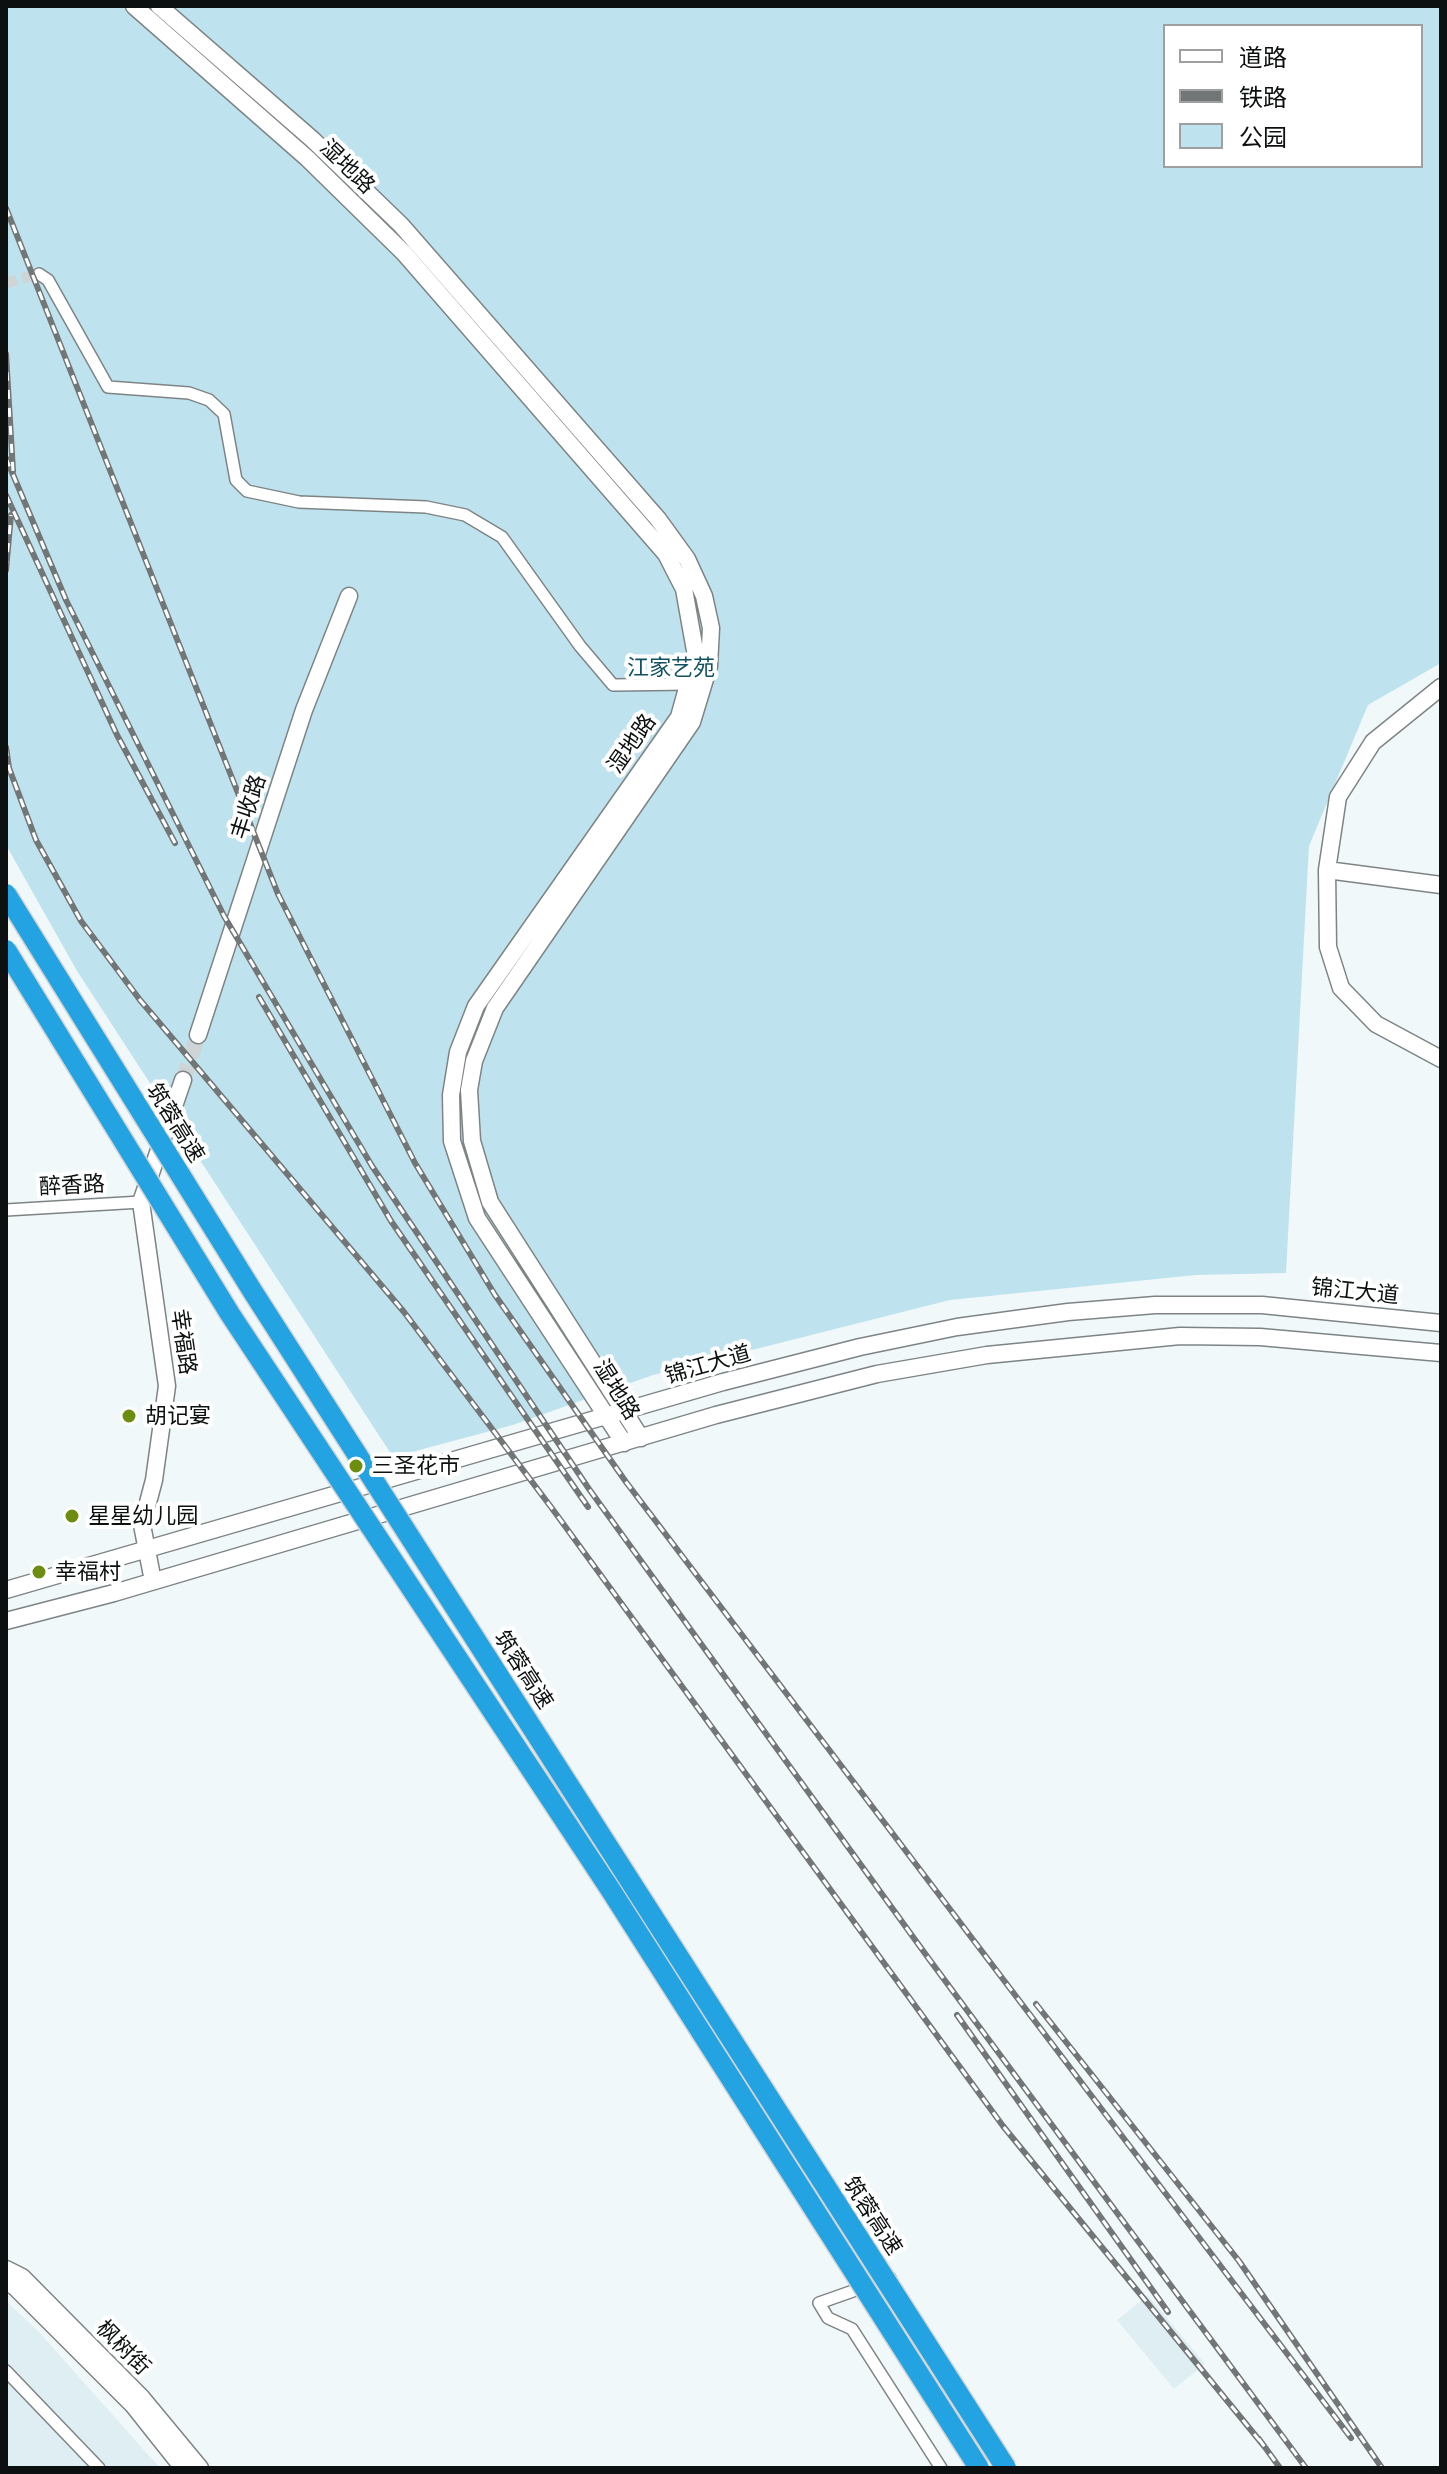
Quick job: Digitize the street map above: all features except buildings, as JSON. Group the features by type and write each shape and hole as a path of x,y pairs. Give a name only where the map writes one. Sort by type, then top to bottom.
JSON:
{"highway":[{"name":"筑蓉高速","path":"6,894 270,1318 1006,2468"},
{"name":"筑蓉高速","path":"6,950 230,1314 610,1889 979,2468"}],"street":[{"name":"湿地路","path":"134,6 307,158 404,253 666,554 684,589 693,624 695,685"},
{"name":"湿地路","path":"159,6 313,140 401,225 658,519 687,559 704,596 711,628 695,685 679,717 549,914 495,1008 474,1061 468,1113 477,1166 490,1202 617,1415 641,1438"},
{"path":"39,274 48,280 108,387 189,393 209,400 224,414 236,480 247,491 299,502 426,507 465,515 502,537 580,646 613,685 695,685"},
{"name":"丰收路","path":"198,1035 304,710 349,596"},
{"path":"1441,687 1373,742 1338,797 1327,870 1328,947 1341,988 1376,1024 1441,1059"},
{"path":"1327,870 1441,885"},
{"path":"141,1202 183,1080"},
{"name":"醉香路","path":"6,1210 141,1202"},
{"name":"幸福路","path":"141,1202 167,1386 154,1480 142,1525 153,1581"},
{"name":"锦江大道","path":"6,1590 723,1382 860,1347 957,1327 1068,1312 1155,1305 1262,1305 1441,1323"},
{"path":"6,1621 641,1438 877,1374 1045,1348 1180,1336 1260,1337 1441,1353"},
{"name":"湿地路","path":"617,1415 624,1443"},
{"name":"枫树街","path":"6,2269 22,2277 142,2398 199,2468"},
{"path":"890,2277 819,2303 828,2318 852,2329 941,2468"},
{"name":"枫树街","path":"6,2282 15,2287 133,2405 183,2468"},
{"path":"6,2371 99,2468"}],"shaded area":[{"path":"1148,2295 1205,2364 1174,2389 1117,2320"},
{"path":"6,2301 39,2332 160,2468 6,2468"}],"green space":[{"name":"江家艺苑","path":"6,6 1441,6 1441,663 1368,705 1309,846 1286,1273 1196,1275 950,1300 653,1375 513,1425 393,1457 77,971 6,845"}],"tunnel":[{"path":"6,283 39,274"},
{"path":"183,1080 198,1035"}],"railway":[{"path":"6,208 278,894 415,1163 495,1295 626,1482 1351,2438"},
{"path":"6,354 13,471"},
{"path":"6,458 66,600 224,916 372,1166 589,1489 929,1959 1306,2468"},
{"path":"6,495 117,735 175,843"},
{"path":"6,570 11,515"},
{"path":"6,747 9,768 36,840 81,921 140,1000 404,1312 551,1507 1003,2126 1264,2446"},
{"path":"259,997 391,1221 588,1507"},
{"path":"1036,2004 1239,2261 1382,2468"},
{"path":"957,2015 1168,2312"},
{"path":"1259,2439 1280,2468"}],"place":[{"name":"胡记宴","path":"129,1416"},
{"name":"三圣花市","path":"356,1466"},
{"name":"星星幼儿园","path":"72,1516"},
{"name":"幸福村","path":"39,1572"}]}
